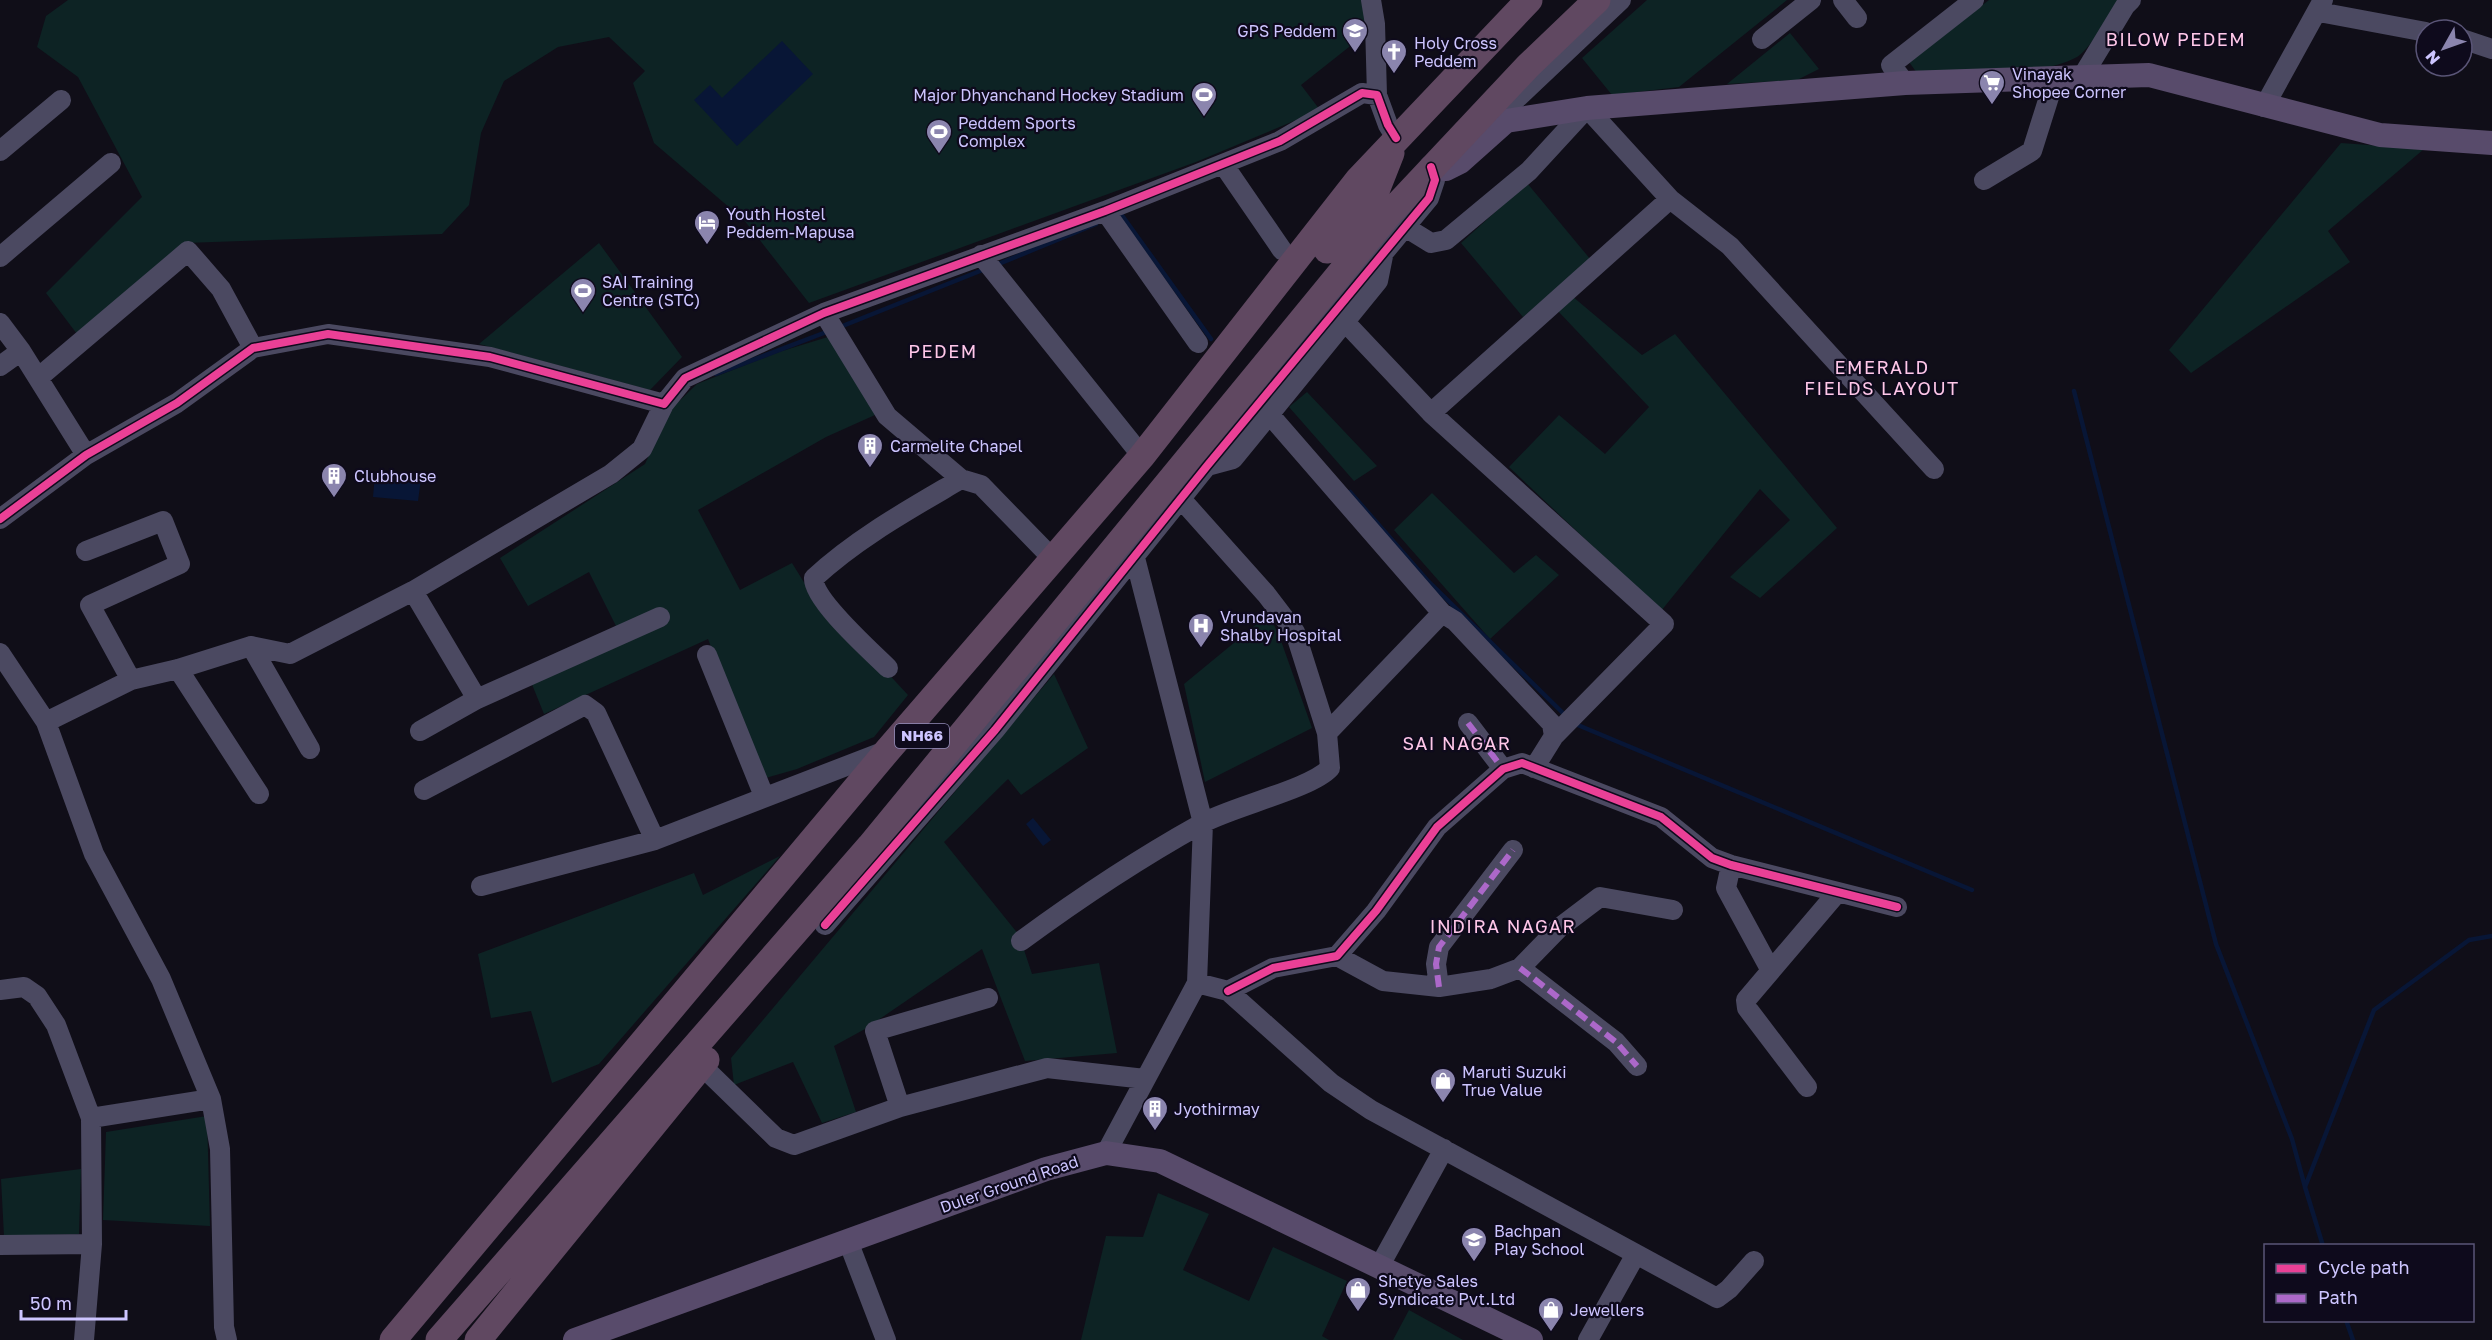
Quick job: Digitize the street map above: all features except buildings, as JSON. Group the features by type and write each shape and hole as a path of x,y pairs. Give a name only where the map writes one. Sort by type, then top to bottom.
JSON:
{"highway":[{"name":"NH66","path":"430,1334 684,1022 1376,191 1396,138 1529,0"},
{"name":"NH66","path":"430,1334 870,846 1389,214 1528,66 1597,0"},
{"path":"393,1340 888,750 1142,456 1358,180 1396,138 1431,167"},
{"path":"478,1340 702,1066 825,925 870,846"}],"main road":[{"path":"1431,167 1446,169 1461,162 1506,121 1587,108 1905,83 2149,75 2264,107 2379,135 2492,143"},
{"name":"Duler Ground Road","path":"575,1340 1046,1168 1106,1153 1160,1161 1531,1340"}],"street":[{"path":"1371,0 1375,24 1377,95 1388,125 1396,138"},
{"path":"1506,121 1511,104 1622,0"},
{"path":"1762,39 1811,0"},
{"path":"1843,0 1857,18"},
{"path":"1905,83 1891,64 1974,0"},
{"path":"2082,77 2125,6 2131,0"},
{"path":"2264,107 2321,6 2414,29"},
{"path":"2474,43 2492,49"},
{"path":"1984,180 2032,151 2055,78"},
{"path":"46,722 131,680 178,669 251,646 290,654 413,591 611,474 642,449 664,404 685,378 824,314 1105,211 1280,141 1362,93 1377,95"},
{"path":"0,151 61,100"},
{"path":"1405,227 1431,243 1446,240 1529,171 1587,108 1670,199 1730,246 1934,469"},
{"path":"0,257 111,163"},
{"path":"1223,164 1282,250"},
{"path":"825,925 995,730 1207,466 1429,198 1435,180 1431,167"},
{"path":"1431,413 1670,199"},
{"path":"1105,211 1198,343"},
{"path":"38,378 188,251 221,289 253,348"},
{"path":"1207,466 1233,459 1270,415 1378,281 1384,251"},
{"path":"981,255 1142,456"},
{"path":"824,314 887,416 962,479 981,485 1053,559"},
{"path":"1345,322 1431,413 1664,624 1554,736 1534,768"},
{"path":"0,323 21,351 86,455"},
{"path":"0,519 86,455 177,404 253,348 328,334 490,357 664,404"},
{"path":"0,366 21,351"},
{"path":"1270,415 1442,613 1455,621 1552,724 1554,736"},
{"path":"888,668 823,600 813,585 814,578 834,559 895,518 962,479"},
{"path":"1021,941 1079,898 1203,823 1325,773 1331,760 1327,733 1295,632 1266,594 1181,499"},
{"path":"86,551 163,521 180,564 90,605 131,680"},
{"path":"1106,1153 1197,983 1203,823 1135,558"},
{"path":"413,591 477,699"},
{"path":"1327,733 1442,613"},
{"path":"420,731 477,699 660,617"},
{"path":"251,646 310,749"},
{"path":"0,653 46,722 94,854 160,979 211,1099 220,1149 224,1327 227,1340"},
{"path":"707,655 764,796"},
{"path":"178,669 259,794"},
{"path":"424,790 585,705 596,713 655,840"},
{"path":"1468,723 1503,769"},
{"path":"481,886 655,840 888,750"},
{"path":"1228,991 1273,968 1337,956 1376,911 1437,827 1503,769 1522,763 1661,817 1712,858 1837,894 1897,907"},
{"path":"1439,987 1436,964 1439,947 1513,850"},
{"path":"1731,865 1726,888 1770,969"},
{"path":"1807,1087 1746,1005 1746,1000 1770,969 1837,894"},
{"path":"1337,956 1383,981 1439,987 1491,979 1520,968 1559,928 1600,897 1674,910"},
{"path":"1520,968 1616,1042 1637,1066"},
{"path":"1197,983 1228,991 1331,1083 1371,1110 1717,1298 1729,1289 1754,1261"},
{"path":"0,990 24,987 37,996 56,1025 91,1118 92,1244 84,1340"},
{"path":"900,1107 874,1031 988,998"},
{"path":"702,1066 776,1138 794,1145 900,1107 1047,1068 1145,1079"},
{"path":"91,1118 211,1099"},
{"path":"1380,1267 1444,1149"},
{"path":"848,1241 886,1340"},
{"path":"0,1245 92,1244"},
{"path":"1588,1340 1636,1254"}],"green space":[{"path":"68,0 1361,0 1368,32 1301,85 1320,110 1196,162 809,303 744,220 654,143 633,83 645,71 609,37 558,47 504,81 481,133 469,205 442,234 185,243 77,334 46,293 142,197 78,77 37,47 46,16"},
{"path":"1647,0 1787,0 1679,87 1612,95 1582,58"},
{"path":"1989,0 2123,0 2082,53 2061,64 2021,71 1917,73 1909,62"},
{"path":"1790,33 1819,69 1797,80 1727,84"},
{"path":"2341,143 2424,149 2328,231 2350,262 2191,373 2169,350"},
{"path":"1527,183 1591,260 1523,317 1461,243"},
{"name":"SAI Training Centre (STC)","path":"599,243 682,357 650,390 479,344"},
{"path":"1572,296 1642,355 1675,334 1837,528 1760,598 1730,577 1790,520 1760,489 1661,611 1509,467 1559,415 1605,454 1649,407 1556,309"},
{"path":"831,336 875,415 826,437 698,510 740,590 792,563 805,584 908,695 874,737 797,769 762,779 708,639 544,714 531,682 623,640 589,572 528,606 500,558 645,464 669,411 697,384 779,352"},
{"path":"1307,392 1377,466 1354,481 1289,407"},
{"path":"1432,493 1514,573 1536,555 1559,575 1490,639 1394,530"},
{"path":"1269,614 1280,638 1312,728 1205,782 1184,684"},
{"path":"1054,674 1088,748 1021,795 1008,779 944,842 1019,935 1032,974 1099,963 1117,1053 1025,1061 982,949 865,1029 834,1046 856,1112 822,1123 793,1062 734,1085 731,1058"},
{"path":"780,856 599,1064 552,1083 531,1011 491,1018 478,954 694,873 703,895"},
{"path":"207,1116 210,1226 103,1220 106,1132"},
{"path":"81,1169 79,1234 4,1236 1,1179"},
{"path":"1158,1193 1209,1214 1183,1270 1249,1301 1273,1247 1347,1281 1322,1336 1329,1340 1081,1340 1106,1236 1143,1237"},
{"path":"1409,1310 1463,1340 1393,1340"}],"water":[{"path":"782,41 813,74 737,146 694,100 710,85 722,98"},
{"path":"375,474 421,479 418,501 373,497"},
{"path":"1033,818 1051,840 1043,846 1026,824"}],"waterway":[{"path":"1118,216 1121,214 1211,339"},
{"path":"996,265 1096,224"},
{"path":"840,327 985,269"},
{"path":"716,374 829,331"},
{"path":"2074,391 2216,944 2292,1139 2305,1187"},
{"path":"1350,492 1427,580 1567,717"},
{"path":"1573,723 1972,890"},
{"path":"2322,1244 2305,1187 2374,1010 2469,940 2492,936"},
{"path":"2347,1322 2353,1340"}],"marked path":[{"path":"1468,723 1503,769"},
{"path":"1439,987 1436,964 1439,947 1513,850"},
{"path":"1520,968 1616,1042 1637,1066"}],"cycle path":[{"path":"0,519 86,455 177,403 253,348 328,334 490,357 664,404 685,378 824,313 1105,211 1280,141 1362,93 1377,95 1388,125 1396,138"},
{"path":"825,925 995,730 1207,466 1429,198 1435,180 1431,167"},
{"path":"1228,991 1273,968 1337,956 1376,911 1437,827 1503,769 1522,763 1661,817 1712,858 1731,865 1897,907"}],"place":[{"name":"GPS Peddem","path":"1355,54"},
{"name":"Holy Cross Peddem","path":"1394,75"},
{"name":"Vinayak Shopee Corner","path":"1992,106"},
{"name":"Major Dhyanchand Hockey Stadium","path":"1204,118"},
{"name":"Peddem Sports Complex","path":"939,155"},
{"name":"Youth Hostel Peddem-Mapusa","path":"707,246"},
{"name":"SAI Training Centre (STC)","path":"583,314"},
{"name":"Carmelite Chapel","path":"870,469"},
{"name":"Clubhouse","path":"334,499"},
{"name":"Vrundavan Shalby Hospital","path":"1201,649"},
{"name":"Maruti Suzuki True Value","path":"1443,1104"},
{"name":"Jyothirmay","path":"1155,1132"},
{"name":"Bachpan Play School","path":"1474,1263"},
{"name":"Shetye Sales Syndicate Pvt.Ltd","path":"1358,1313"},
{"name":"Jewellers","path":"1551,1333"}],"district":[{"name":"BILOW PEDEM","path":"2176,40"},
{"name":"PEDEM","path":"943,352"},
{"name":"EMERALD FIELDS LAYOUT","path":"1882,378"},
{"name":"SAI NAGAR","path":"1457,744"},
{"name":"INDIRA NAGAR","path":"1503,927"}]}
